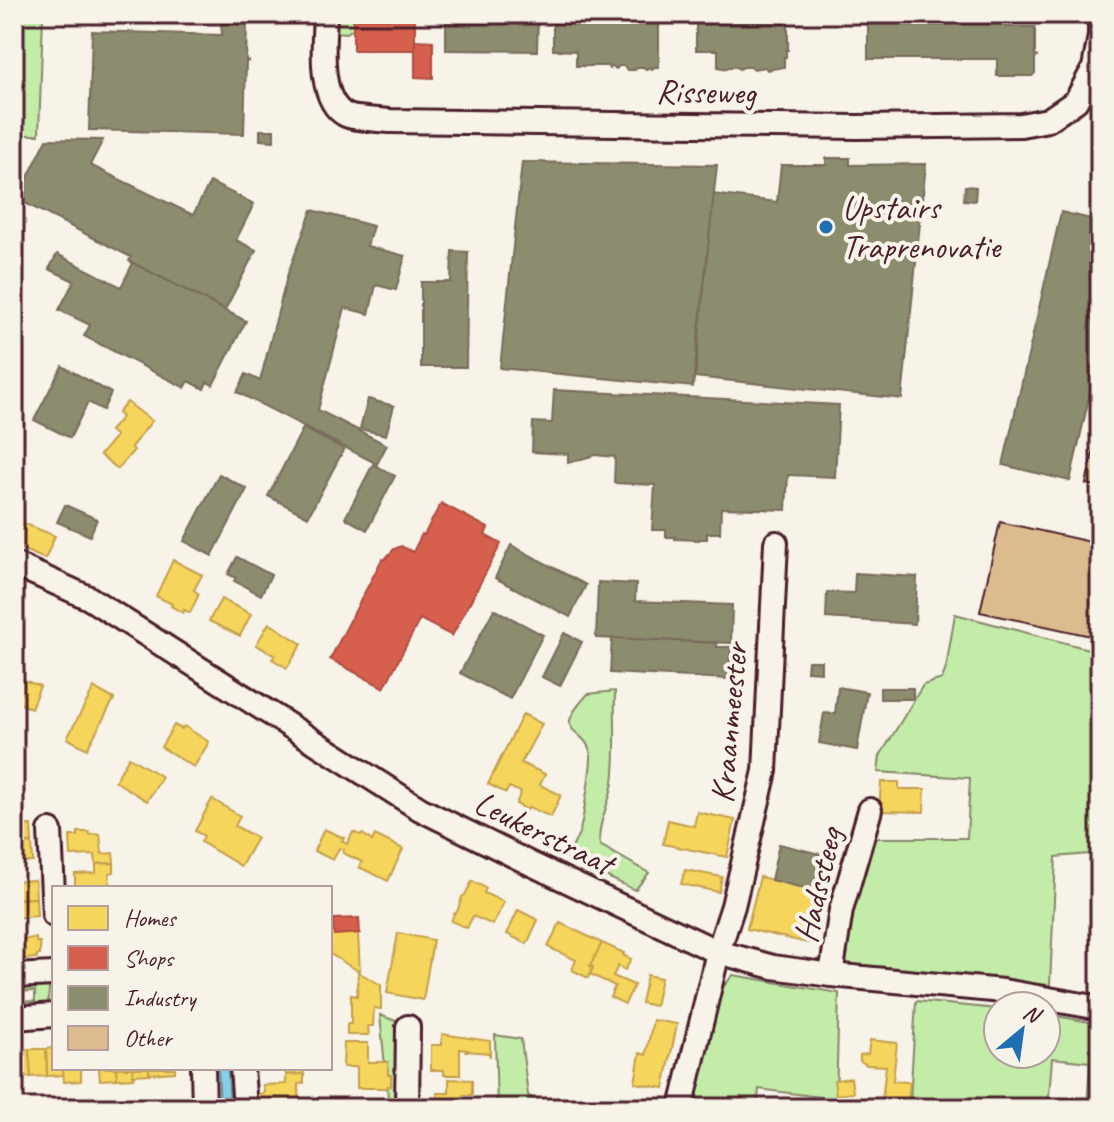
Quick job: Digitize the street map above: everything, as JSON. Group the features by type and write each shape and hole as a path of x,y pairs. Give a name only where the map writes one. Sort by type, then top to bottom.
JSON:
{"street":[{"name":"Risseweg","path":"325,14 324,65 329,99 347,116 390,121 857,127 1021,125 1048,120 1076,101 1094,68 1100,36 1100,14"},
{"name":"Kraanmeester","path":"681,1108 765,771 776,543"},
{"name":"Leukerstraat","path":"14,564 89,598 420,809 718,952 773,967 1003,991 1100,1008"},
{"name":"Hadssteeg","path":"831,975 841,910 870,810"},
{"path":"50,831 53,886"},
{"path":"14,976 52,974"},
{"path":"14,1018 52,1015"},
{"path":"407,1108 408,1027"},
{"path":"203,1070 204,1108"},
{"path":"242,1070 245,1108"}],"green space":[{"path":"14,14 43,14 39,135 14,135"},
{"path":"336,14 354,14 354,28 347,33 335,32"},
{"path":"955,614 1100,652 1100,853 1056,857 1050,985 840,967 846,924 873,838 967,838 970,778 878,772 880,756 923,685 942,679"},
{"path":"615,691 614,771 599,838 600,845 649,873 635,890 567,858 580,830 591,760 588,746 570,724 571,717 588,694"},
{"path":"733,975 839,993 836,1099 759,1089 757,1108 690,1108 723,987"},
{"path":"14,984 44,984 49,988 48,1003 14,1008 14,1002 35,1001 35,991 14,992"},
{"path":"916,1001 982,1007 982,1070 1051,1070 1048,1108 919,1108 910,1101"},
{"path":"380,1015 406,1025 404,1108 389,1108"},
{"path":"1062,1017 1100,1024 1100,1108 1087,1108 1090,1062 1062,1059"},
{"path":"495,1035 521,1039 528,1095 532,1099 569,1108 497,1108"}],"water":[{"path":"218,1070 228,1070 230,1108 220,1108"}],"building: Homes":[{"path":"127,402 152,421 118,469 100,455 116,436 110,431 122,417 118,413"},
{"path":"14,519 55,536 45,559 14,546"},
{"path":"173,560 202,575 194,590 199,594 190,613 184,610 183,613 156,596"},
{"path":"221,599 251,614 240,636 209,621"},
{"path":"269,623 302,644 287,668 272,659 275,655 256,645"},
{"path":"21,679 40,686 31,708 19,703 16,711 14,683 19,685"},
{"path":"94,688 114,699 87,749 67,738"},
{"path":"523,714 542,724 521,763 545,774 540,785 561,795 551,817 516,804 521,792 509,787 506,793 488,784"},
{"path":"174,725 182,729 184,726 209,742 194,767 161,747"},
{"path":"129,757 162,777 147,801 115,781"},
{"path":"881,782 899,782 899,789 925,789 924,812 879,811"},
{"path":"212,799 240,816 235,826 257,838 241,866 201,842 204,836 195,831"},
{"path":"697,812 735,820 727,857 663,844 668,820 694,826"},
{"path":"31,825 32,843 14,844 14,826"},
{"path":"324,829 344,838 342,841 347,844 353,832 363,834 372,841 375,835 403,849 388,881 359,867 362,862 343,853 344,850 339,848 333,860 314,851"},
{"path":"78,832 100,834 102,854 113,853 114,863 96,864 95,855 71,856 70,836 78,836"},
{"path":"32,843 33,862 14,863 14,844"},
{"path":"114,863 114,872 109,873 110,886 75,886 75,874 96,873 96,864"},
{"path":"685,870 722,877 719,892 681,884"},
{"path":"760,877 818,891 808,943 747,929"},
{"path":"35,880 36,898 14,899 14,881"},
{"path":"472,881 486,888 484,893 504,902 493,925 473,916 467,928 451,921"},
{"path":"36,898 37,916 14,918 14,899"},
{"path":"518,910 538,920 527,944 507,934"},
{"path":"560,923 602,943 590,966 593,967 588,978 572,970 576,960 548,947"},
{"path":"332,927 334,935 358,933 360,972 332,955"},
{"path":"398,933 433,940 423,1000 387,993"},
{"path":"36,938 36,942 40,942 40,955 14,960 14,940"},
{"path":"602,943 631,959 625,970 618,966 613,976 634,985 625,1004 610,997 615,986 590,974 593,967 590,966"},
{"path":"358,972 381,985 381,1009 374,1008 373,1026 368,1026 369,1035 347,1035 347,1024 351,1024 351,995 357,996"},
{"path":"647,975 661,978 655,1006 641,1003"},
{"path":"653,1020 677,1024 664,1088 635,1083 640,1053 646,1055"},
{"path":"442,1034 490,1041 490,1057 489,1053 460,1049 460,1075 444,1075 444,1070 431,1070 431,1045 442,1045"},
{"path":"870,1040 897,1043 893,1081 910,1082 908,1102 882,1100 886,1066 867,1065 860,1061 860,1055 868,1054"},
{"path":"344,1043 368,1043 368,1062 388,1062 391,1086 357,1088 357,1067 343,1067"},
{"path":"52,1048 52,1070 63,1070 64,1075 47,1076 46,1049"},
{"path":"29,1049 31,1077 14,1078 14,1050"},
{"path":"29,1049 46,1049 47,1076 31,1077"},
{"path":"63,1070 81,1070 81,1081 64,1082"},
{"path":"99,1070 116,1070 117,1079 100,1080"},
{"path":"116,1070 133,1070 134,1078 117,1079"},
{"path":"133,1070 149,1070 149,1074 133,1075"},
{"path":"149,1070 175,1070 175,1072 149,1074"},
{"path":"285,1070 303,1070 304,1074 286,1075"},
{"path":"304,1074 304,1083 298,1084 299,1101 260,1104 263,1085 286,1084 286,1075"},
{"path":"851,1078 853,1093 836,1095 834,1080"},
{"path":"449,1079 472,1080 472,1095 463,1095 463,1108 437,1108 437,1093 449,1093"},
{"path":"299,1101 299,1108 261,1108 260,1104"},
{"path":"913,1102 922,1103 921,1108 892,1108 892,1105 913,1106"},
{"path":"764,1103 799,1108 761,1108"}],"building: Shops":[{"path":"353,18 415,19 415,50 353,50"},
{"path":"415,40 433,41 433,78 415,77"},
{"path":"441,503 488,528 485,535 501,544 452,636 420,619 384,688 330,659 382,559 401,546 413,552"},
{"path":"359,918 360,933 334,935 333,919"}],"building: Industry":[{"path":"446,14 538,14 537,51 446,50"},
{"path":"553,14 659,14 659,67 627,70 624,66 616,69 612,66 610,69 607,66 576,66 576,51 553,50"},
{"path":"696,14 788,14 788,50 784,67 767,70 765,67 718,67 718,50 696,50"},
{"path":"868,14 1007,14 1006,27 1035,27 1035,73 1032,76 997,76 997,59 868,59"},
{"path":"221,23 247,23 246,61 249,61 246,62 244,134 89,130 92,31 222,35"},
{"path":"260,130 274,130 274,141 260,140"},
{"path":"47,139 103,140 90,165 193,215 210,182 254,204 236,240 256,250 225,310 129,261 131,257 17,199"},
{"path":"826,158 850,158 850,165 926,164 902,399 695,377 713,194 777,202 781,165 826,165"},
{"path":"522,162 717,165 693,387 500,368"},
{"path":"965,186 976,187 975,201 964,200"},
{"path":"312,210 373,226 367,246 405,256 396,290 376,285 369,314 345,308 318,410 387,445 377,464 237,392 246,374 260,381 288,273"},
{"path":"1061,212 1100,221 1100,350 1070,481 1003,465"},
{"path":"452,251 468,252 466,367 421,367 421,282 451,282"},
{"path":"57,254 121,287 133,263 246,321 213,385 207,382 204,389 189,381 185,388 84,336 90,325 59,310 74,281 49,269"},
{"path":"62,366 111,393 103,410 88,402 70,438 34,420"},
{"path":"554,390 839,405 835,477 788,475 786,510 721,508 720,533 707,533 707,539 699,540 666,537 666,530 652,530 655,485 614,483 615,457 595,455 568,463 568,454 532,452 533,422 552,423"},
{"path":"368,399 394,406 386,435 360,429"},
{"path":"303,428 344,449 308,517 268,496"},
{"path":"373,464 395,476 367,530 345,518"},
{"path":"219,474 247,489 212,556 184,541"},
{"path":"65,505 97,519 90,536 57,522"},
{"path":"511,545 586,585 570,617 495,578"},
{"path":"237,557 271,575 261,595 234,581 236,578 228,574"},
{"path":"855,573 917,577 915,624 826,618 827,592 854,593"},
{"path":"598,582 636,584 635,601 732,605 731,643 596,638"},
{"path":"494,609 543,635 510,699 460,673"},
{"path":"564,633 582,642 560,686 542,677"},
{"path":"612,638 717,643 717,647 731,647 729,679 610,673"},
{"path":"808,661 821,661 821,672 807,671"},
{"path":"838,687 867,692 857,750 819,743 824,713 835,714"},
{"path":"880,688 913,688 913,699 880,699"},
{"path":"779,844 824,855 815,891 771,880"}],"building: Other":[{"path":"1100,421 1100,487 1086,484"},
{"path":"1000,522 1100,544 1100,638 980,612"}],"place":[{"name":"Upstairs Traprenovatie","path":"826,227"}]}
